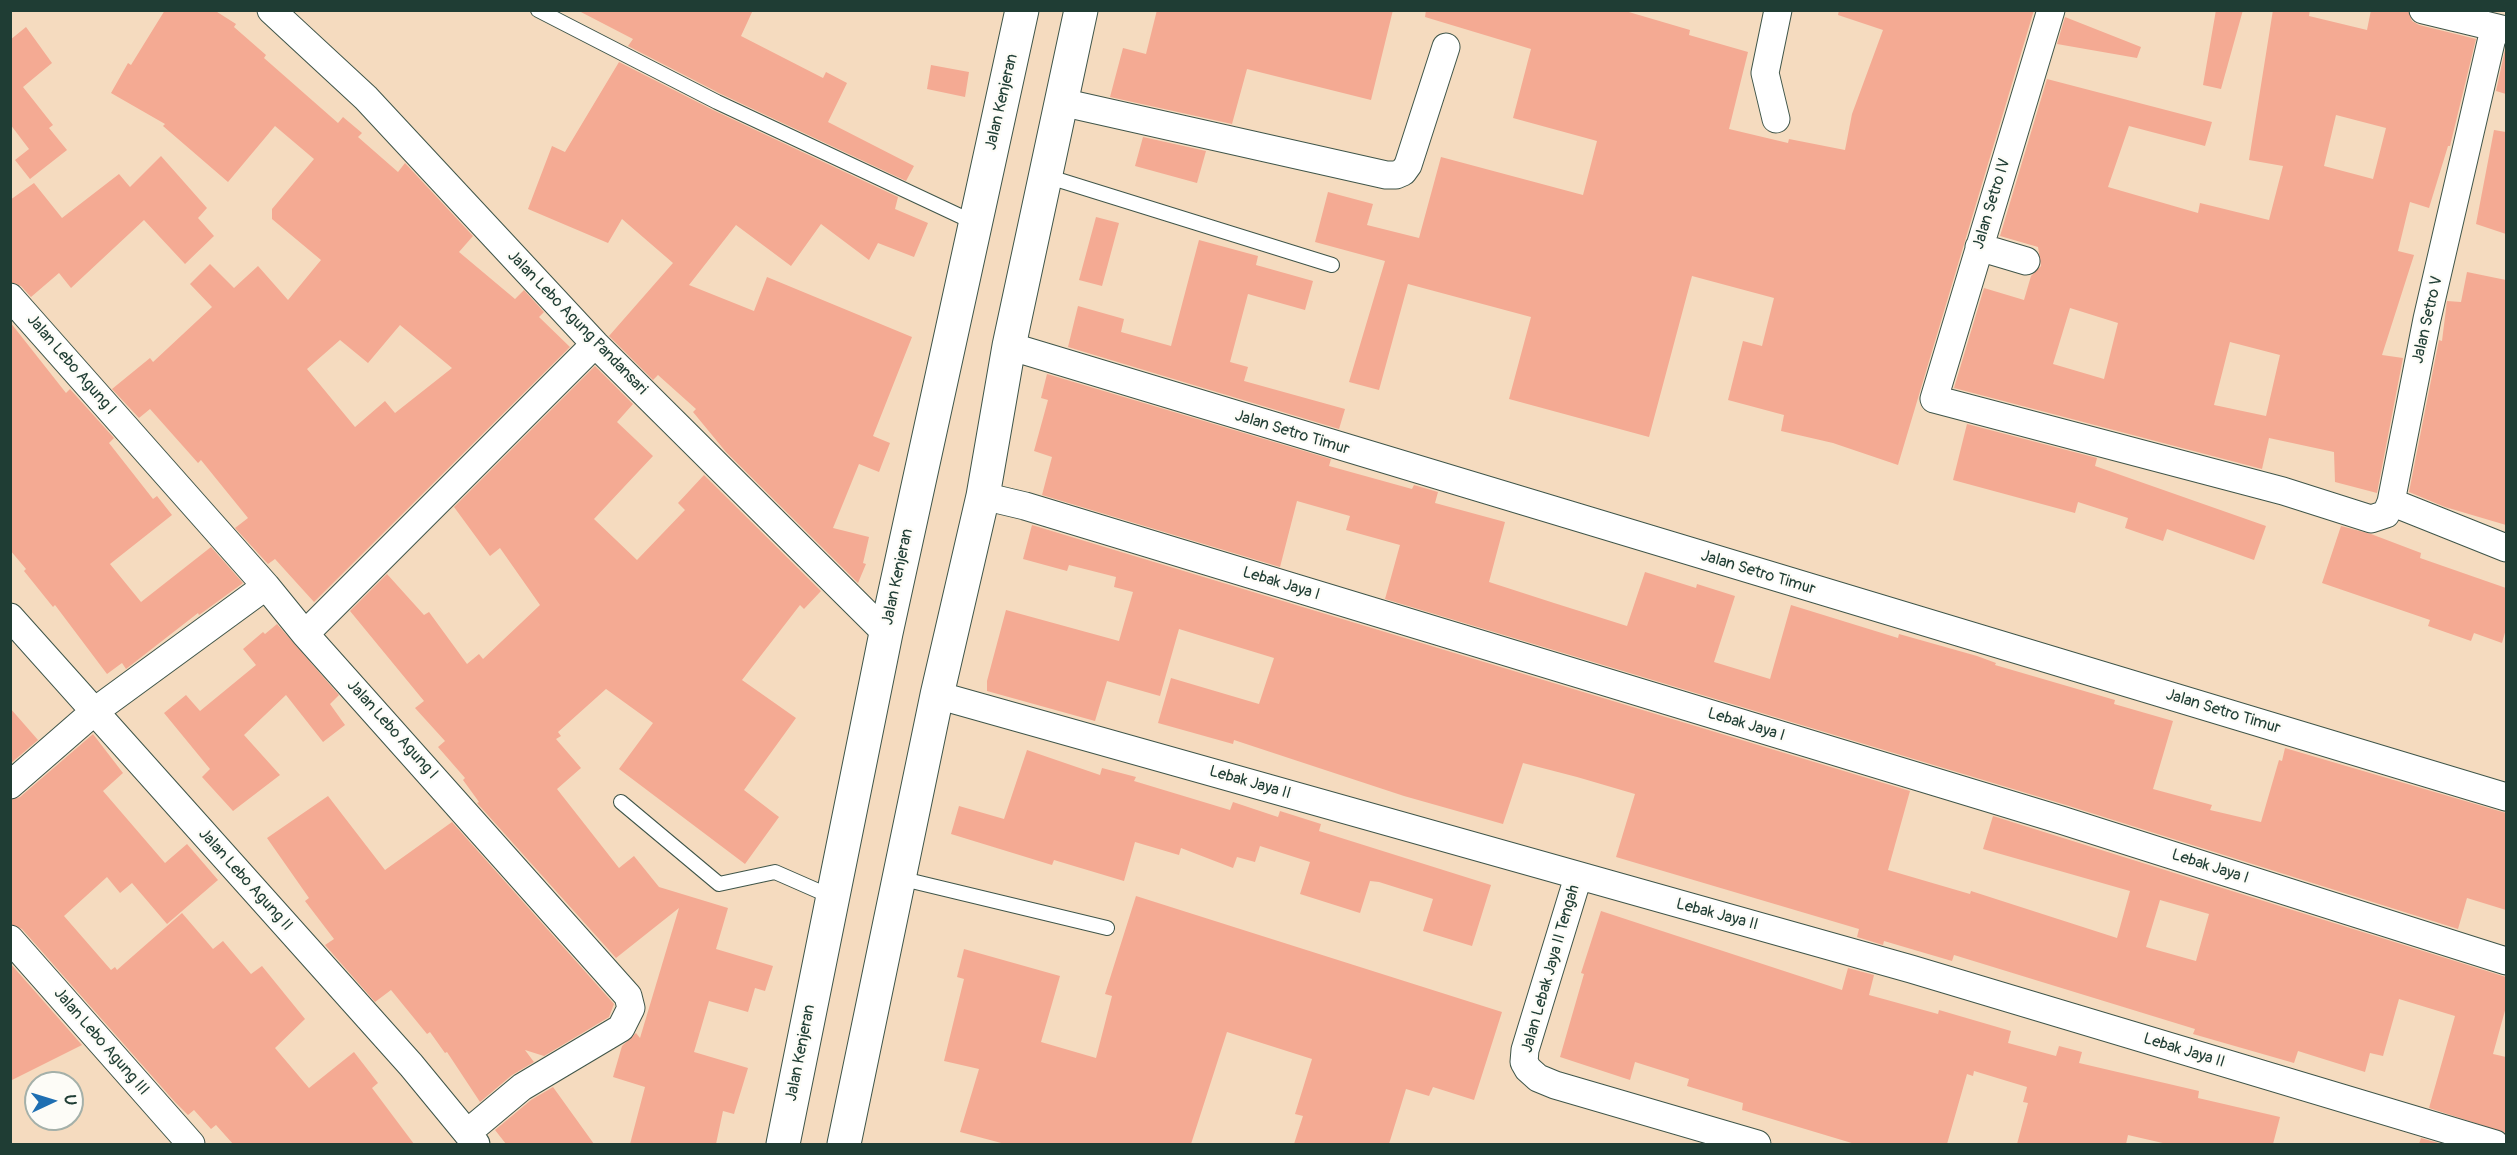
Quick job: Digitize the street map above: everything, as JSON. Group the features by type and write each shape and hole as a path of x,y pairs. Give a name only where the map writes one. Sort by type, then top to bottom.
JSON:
{"main road":[{"name":"Jalan Kenjeran","path":"783,1144 886,633 1023,10"},
{"path":"851,1143 899,878 983,496 1009,346 1081,10"}],"street":[{"name":"Jalan Lebo Agung Pandansari","path":"271,10 366,98 596,344 886,633"},
{"path":"1776,119 1765,73 1778,10"},
{"name":"Jalan Setro IV","path":"2051,10 1933,397 1937,402 2283,491 2364,517 2379,518 2386,514 2391,502"},
{"path":"2423,10 2500,29"},
{"name":"Jalan Setro V","path":"2391,502 2427,319 2500,29"},
{"path":"1061,102 1386,175 1396,175 1403,172 1408,165 1446,47"},
{"path":"1979,247 2026,261"},
{"name":"Jalan Lebo Agung I","path":"10,297 266,586 305,634 628,996 631,1008 621,1028 522,1087 472,1139"},
{"path":"305,634 596,344"},
{"name":"Jalan Setro Timur","path":"1009,346 2506,797"},
{"name":"Lebak Jaya I","path":"983,496 1024,506 2061,820 2506,961"},
{"path":"2391,502 2506,548"},
{"path":"10,786 95,711 266,586"},
{"name":"Jalan Lebo Agung II","path":"10,617 411,1065 472,1139"},
{"name":"Lebak Jaya II","path":"938,695 1911,969 2494,1144"},
{"name":"Jalan Lebak Jaya II Tengah","path":"1578,877 1525,1050 1524,1062 1528,1069 1538,1078 1555,1086 1757,1144"},
{"name":"Jalan Lebo Agung III","path":"10,939 191,1144"}],"lane":[{"path":"538,10 717,102 975,224"},
{"path":"1046,176 1332,265"},
{"path":"621,802 719,884 775,872 832,897"},
{"path":"899,878 1107,928"}],"building":[{"path":"165,10 214,10 236,24 234,27 266,55 264,58 338,123 343,117 362,133 358,137 398,172 405,163 473,236 459,252 515,299 524,290 544,312 539,317 570,347 314,602 275,559 268,564 235,528 248,518 201,460 198,463 150,409 139,418 112,389 150,358 153,362 212,307 190,284 210,264 234,288 258,266 288,300 321,260 272,219 272,209 314,159 275,126 228,182 163,126 165,124 111,93 128,63 131,65","holes":["400,325 452,368 395,413 385,401 355,427 307,369 340,340 368,363"]},
{"path":"577,10 753,10 741,36 823,78 826,72 847,83 828,122 914,166 906,181 721,94 628,46 633,39"},
{"path":"1157,10 1393,10 1371,100 1247,69 1232,124 1110,97 1123,48 1146,54"},
{"path":"1426,10 1622,10 1690,30 1689,35 1748,52 1729,129 1788,143 1789,139 1845,150 1852,114 1883,30 1838,15 1839,10 2034,10 1898,465 1833,443 1781,431 1784,415 1728,400 1743,341 1762,346 1774,298 1692,276 1649,437 1509,399 1531,317 1408,284 1379,390 1349,382 1385,261 1315,242 1328,192 1373,204 1367,225 1419,238 1441,157 1583,195 1597,141 1513,118 1531,49 1425,17"},
{"path":"2216,10 2243,10 2221,89 2203,85"},
{"path":"2273,10 2310,10 2309,16 2367,30 2371,10 2408,10 2412,21 2419,25 2476,39 2450,146 2448,146 2429,208 2410,202 2398,251 2414,255 2382,355 2403,358 2377,493 2335,482 2334,452 2269,438 2262,469 1954,388 1984,288 2024,300 2031,276 2041,266 2038,247 2000,236 2047,79 2212,122 2205,146 2129,126 2108,187 2198,213 2200,203 2269,220 2283,166 2249,160","holes":["2336,115 2386,128 2373,179 2324,166","2070,308 2118,323 2104,379 2053,364","2230,342 2280,355 2266,416 2214,405"]},
{"path":"2065,17 2141,47 2137,58 2057,44"},
{"path":"26,27 52,63 23,87 53,125 49,128 67,150 30,179 15,160 29,149 10,124 10,40"},
{"path":"2506,45 2506,94 2496,91"},
{"path":"619,62 713,110 898,197 895,209 928,223 914,257 878,243 869,260 821,224 791,266 736,225 689,285 754,311 767,277 912,337 873,436 890,443 879,472 859,464 833,528 869,537 863,563 866,564 858,583 726,452 693,412 696,409 658,375 653,380 609,336 673,263 622,219 608,243 528,209 552,146 565,152"},
{"path":"931,65 969,72 965,97 927,89"},
{"path":"2494,130 2506,132 2506,234 2476,224"},
{"path":"1143,137 1206,151 1197,183 1135,166"},
{"path":"161,156 207,208 198,218 214,236 185,264 144,220 71,288 59,273 31,297 21,286 10,282 10,200 34,183 62,218 119,174 130,187"},
{"path":"1096,217 1119,223 1102,286 1079,280"},
{"path":"1199,240 1258,256 1256,265 1313,281 1305,310 1248,294 1230,362 1248,367 1244,381 1345,409 1339,429 1068,347 1078,306 1124,319 1121,332 1171,346"},
{"path":"2467,272 2506,280 2506,525 2445,507 2409,492 2439,340 2442,341 2447,301 2461,302"},
{"path":"10,322 66,393 70,389 114,438 109,443 153,499 157,496 172,515 110,564 141,602 211,547 243,583 199,615 198,613 126,669 122,663 107,674 55,605 53,607 24,571 26,569 10,550"},
{"path":"595,366 633,404 617,422 653,456 594,519 637,560 685,510 678,503 704,475 821,591 804,609 800,605 742,680 796,718 744,790 779,817 745,864 619,769 653,723 606,689 558,732 561,736 556,739 581,768 557,789 619,868 634,856 659,887 728,908 716,949 773,966 765,991 755,988 748,1012 709,1001 694,1052 748,1068 734,1114 723,1111 716,1144 630,1144 645,1087 613,1077 622,1046 636,1033 640,1038 679,908 616,958 477,803 479,802 463,780 465,778 438,747 445,741 415,708 424,701 350,611 387,574 424,615 429,612 467,664 479,654 483,659 540,605 500,548 490,556 454,507"},
{"path":"1047,374 1331,459 1329,466 1412,489 1414,485 1438,492 1435,503 1505,522 1489,582 1554,603 1627,626 1645,572 1696,588 1697,584 1735,596 1714,662 1770,679 1791,605 1898,638 1899,634 1977,656 1996,663 1995,665 2115,700 2114,704 2173,721 2153,789 2212,805 2210,810 2261,822 2279,760 2282,761 2285,748 2506,813 2506,910 2467,898 2458,929 2066,805 1385,599 1400,545 1346,530 1350,516 1297,501 1280,567 1042,495 1052,457 1034,451 1048,400 1041,398"},
{"path":"1967,424 2097,458 2095,466 2266,526 2254,560 2167,529 2163,541 2125,528 2128,518 2078,502 2075,513 1953,480"},
{"path":"1032,525 1910,791 1888,870 1970,894 1971,891 2117,938 2130,891 1983,849 1993,816 2506,977 2506,1007 2493,1054 2506,1057 2506,1133 2429,1108 2455,1016 2399,999 2383,1056 2370,1053 2365,1072 2298,1051 2294,1063 2193,1034 2195,1029 1954,955 1952,961 1884,941 1883,945 1857,937 1859,929 1616,857 1635,794 1523,763 1503,824 1404,796 1234,740 1233,744 1158,723 1171,678 1259,704 1274,658 1179,629 1160,696 1107,681 1095,721 987,691 987,681 1006,610 1119,641 1133,592 1114,587 1116,577 1069,565 1067,571 1023,559","holes":["2160,900 2209,914 2196,961 2146,947"]},
{"path":"2341,526 2371,534 2421,553 2420,558 2506,588 2506,629 2502,643 2474,633 2471,641 2428,626 2430,620 2322,583"},
{"path":"277,624 339,695 330,704 345,725 323,742 286,695 244,735 280,775 233,811 202,777 210,769 164,713 186,695 200,711 256,665 243,649 263,632 265,634"},
{"path":"10,708 38,740 10,764"},
{"path":"93,734 123,773 103,791 165,863 187,844 218,880 167,924 132,883 120,893 107,877 64,916 111,970 115,967 117,970 182,913 213,949 223,941 251,974 262,966 305,1019 275,1048 309,1088 354,1052 378,1083 372,1088 414,1144 233,1144 216,1125 211,1129 194,1110 188,1115 22,929 10,924 10,800 20,797"},
{"path":"1027,750 1100,775 1102,768 1136,777 1134,781 1230,810 1233,802 1278,817 1280,811 1321,824 1319,831 1491,885 1472,946 1423,931 1433,899 1379,882 1370,881 1360,913 1300,894 1310,862 1260,846 1255,862 1237,857 1233,868 1181,848 1179,855 1135,842 1124,881 1054,860 1052,865 951,834 959,806 1004,819"},
{"path":"328,796 385,870 452,822 614,1004 609,1017 544,1056 525,1050 534,1062 512,1075 480,1102 447,1052 445,1053 430,1032 427,1034 391,990 375,1002 325,945 334,939 305,901 309,898 267,838"},
{"path":"1136,896 1502,1012 1474,1100 1433,1087 1429,1096 1406,1089 1389,1144 1294,1144 1303,1116 1295,1114 1312,1059 1227,1032 1191,1144 1005,1144 960,1132 979,1069 944,1061 964,979 957,977 964,949 1060,976 1041,1042 1096,1058 1112,996 1105,994"},
{"path":"1601,911 1842,990 1848,968 1874,975 1869,995 1938,1014 1939,1010 2011,1031 2008,1043 2056,1056 2059,1046 2082,1052 2079,1063 2199,1091 2198,1098 2280,1117 2273,1144 2167,1144 2128,1135 2126,1144 2017,1144 2028,1103 2023,1102 2027,1087 1974,1071 1973,1076 1967,1074 1947,1144 1855,1144 1742,1110 1743,1103 1687,1086 1689,1079 1635,1062 1630,1080 1560,1057 1584,974 1581,973"},
{"path":"10,963 82,1045 30,1071 24,1071 24,1074 10,1081"},
{"path":"553,1087 594,1144 506,1144 495,1130 531,1100"},
{"path":"2421,1138 2442,1144 2419,1144"}]}
